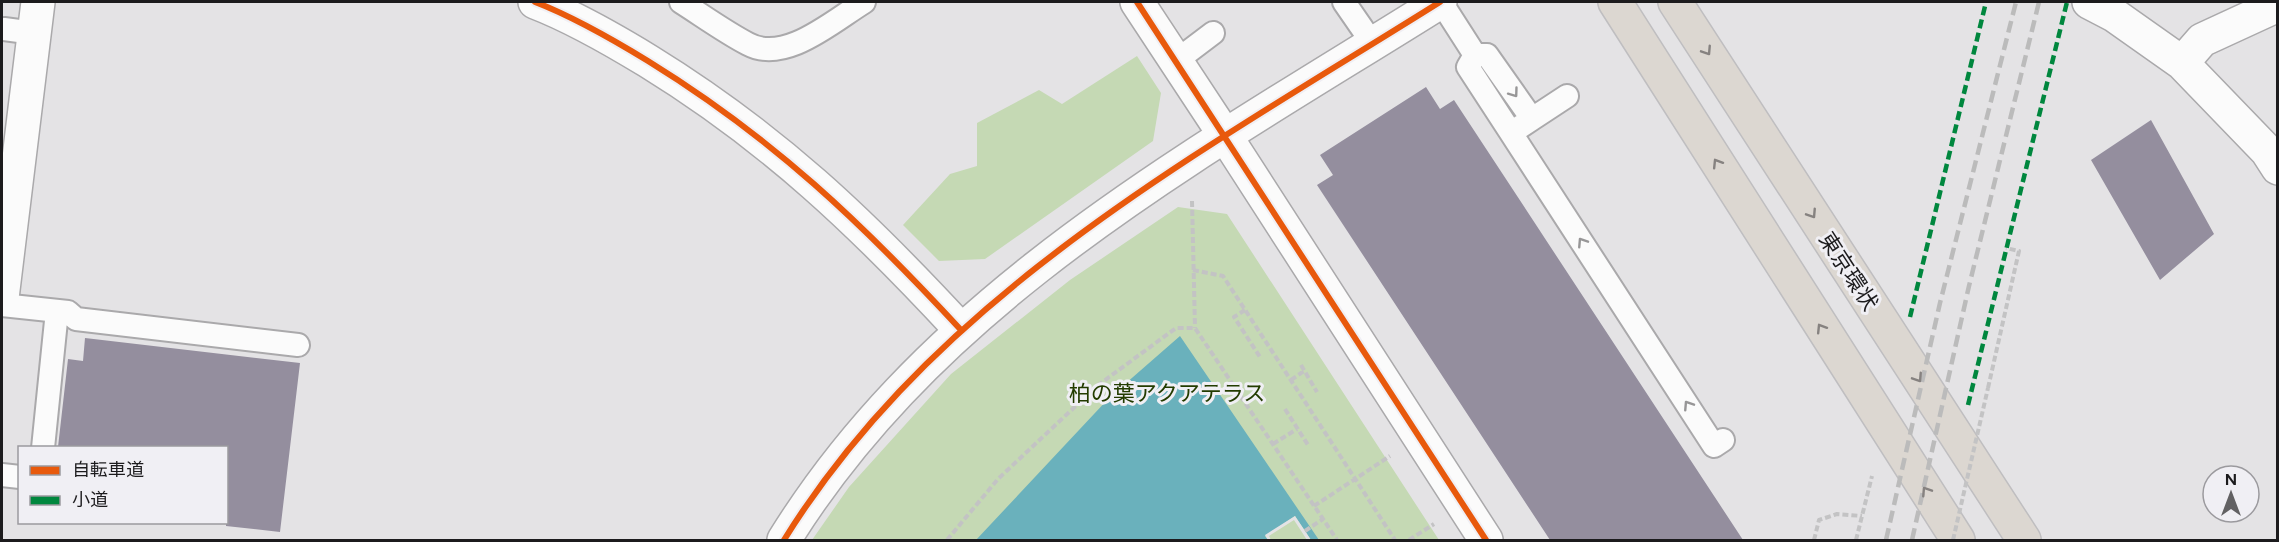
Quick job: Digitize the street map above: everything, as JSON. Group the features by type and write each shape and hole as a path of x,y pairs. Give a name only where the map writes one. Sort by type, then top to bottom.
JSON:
{"highway":[{"path":"1615,2 1958,540"},
{"name":"東京環状","path":"1675,2 2024,540"}],"street":[{"path":"535,2 619,44 689,87 773,147 865,228 961,330"},
{"path":"1137,2 1486,540"},
{"path":"784,540 800,515 861,436 961,330 1087,228 1226,137 1441,2"},
{"path":"2089,2 2114,15 2182,63 2267,151 2277,168"},
{"path":"2182,63 2202,40 2277,5"},
{"path":"2,298 26,21"}],"lane":[{"path":"681,2 750,46 783,49 805,40 864,2"},
{"path":"1344,2 1373,44"},
{"path":"1441,2 1475,55"},
{"path":"1176,61 1213,33"},
{"path":"1475,55 1487,55 1532,119"},
{"path":"1475,55 1468,67 1714,446 1723,440"},
{"path":"1511,133 1567,96"},
{"path":"2,306 68,312 76,319 298,345"},
{"path":"43,446 57,311"},
{"path":"2,475 18,477"}],"path":[{"path":"1192,195 1195,328 1336,540"},
{"path":"1953,540 2019,251 2006,248"},
{"path":"1193,270 1223,276 1395,540"},
{"path":"1245,310 1234,317 1260,357"},
{"path":"947,540 998,479 1097,386 1176,328 1195,328"},
{"path":"1301,365 1317,392"},
{"path":"1291,380 1304,371"},
{"path":"1285,409 1308,445"},
{"path":"1273,444 1297,429"},
{"path":"1314,506 1398,451"},
{"path":"1856,540 1874,467"},
{"path":"1814,540 1819,520 1837,514 1862,516"},
{"path":"1305,531 1323,519"},
{"path":"1409,540 1442,519"}],"green space":[{"path":"1137,56 1161,93 1153,141 985,259 939,261 903,225 950,174 977,166 977,123 1039,90 1062,104"},
{"name":"柏の葉アクアテラス","path":"1178,207 1227,214 1439,540 812,540 849,487 951,374 1070,280"}],"water":[{"path":"1180,336 1319,540 1311,540 1295,516 1265,536 1268,540 976,540 1109,398"}],"pier":[{"path":"1295,516 1311,540 1307,540 1294,520 1269,536 1271,540 1268,540 1265,535"}],"building":[{"path":"1426,87 1440,109 1454,100 1743,540 1550,540 1317,185 1333,175 1320,155"},
{"path":"2151,120 2214,234 2160,280 2091,160"},
{"path":"85,338 300,363 280,532 226,526 228,524 228,446 58,446 68,359 83,361"}],"railway":[{"path":"1886,540 1940,303 2016,2"},
{"path":"1912,540 1969,286 2039,2"}],"marked path":[{"path":"1910,317 1986,2"},
{"path":"1968,405 2067,2"}],"cycle path":[{"path":"535,2 578,21 621,45 736,120 814,184 851,218 961,330"},
{"path":"1137,2 1486,540"},
{"path":"784,540 846,452 917,373 996,301 1080,235 1168,173 1440,2"}]}
